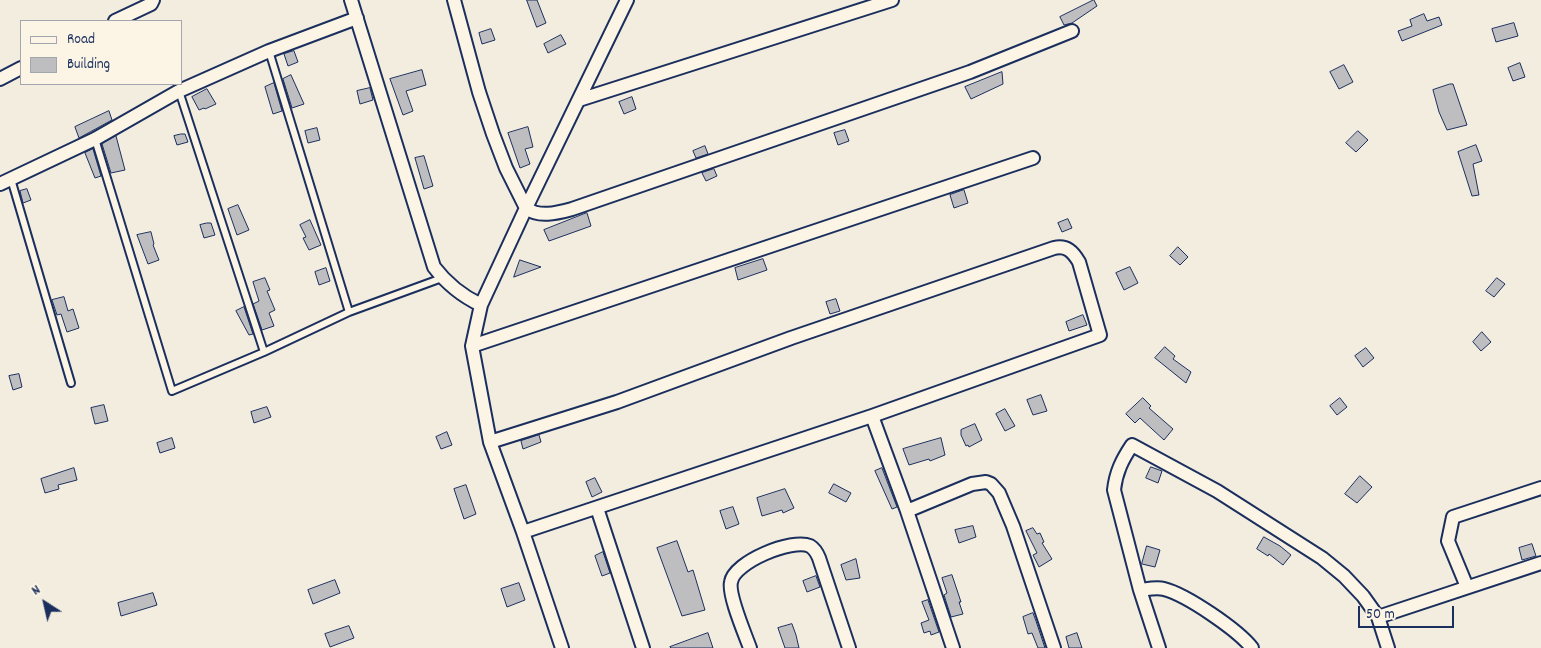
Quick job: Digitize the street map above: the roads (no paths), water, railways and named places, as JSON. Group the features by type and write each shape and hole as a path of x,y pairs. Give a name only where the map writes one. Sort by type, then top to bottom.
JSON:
{"street":[{"path":"118,20 151,4 153,0"},
{"path":"351,0 434,267 442,278 460,293 481,305"},
{"path":"454,0 479,92 492,134 506,168 526,208 531,212 543,214 572,209 970,72 1072,31"},
{"path":"562,648 490,442 472,346 481,305 526,208 628,0"},
{"path":"579,100 892,0"},
{"path":"5,182 95,139 179,91 269,51 357,18"},
{"path":"0,78 20,68"},
{"path":"472,346 1033,158"},
{"path":"490,442 617,402 791,338 1054,248 1061,246 1067,248 1079,262 1100,335 872,416 523,532"},
{"path":"872,416 907,511 953,648"},
{"path":"1159,648 1140,590 1114,490 1120,463 1132,445 1217,491 1322,558 1364,596 1378,617 1388,648"},
{"path":"907,511 972,484 986,482 991,484 1000,493 1013,526 1054,648"},
{"path":"1467,587 1448,541 1453,517 1541,488"},
{"path":"597,508 643,648"},
{"path":"750,648 731,588 733,577 751,560 784,547 802,544 814,549 819,558 849,648"},
{"path":"1378,617 1541,563"},
{"path":"1140,590 1162,588 1179,595 1208,612 1252,648"}],"lane":[{"path":"269,51 349,312"},
{"path":"179,91 264,352"},
{"path":"95,139 172,390 264,352 349,312 442,278"},
{"path":"5,182 71,383"}]}
